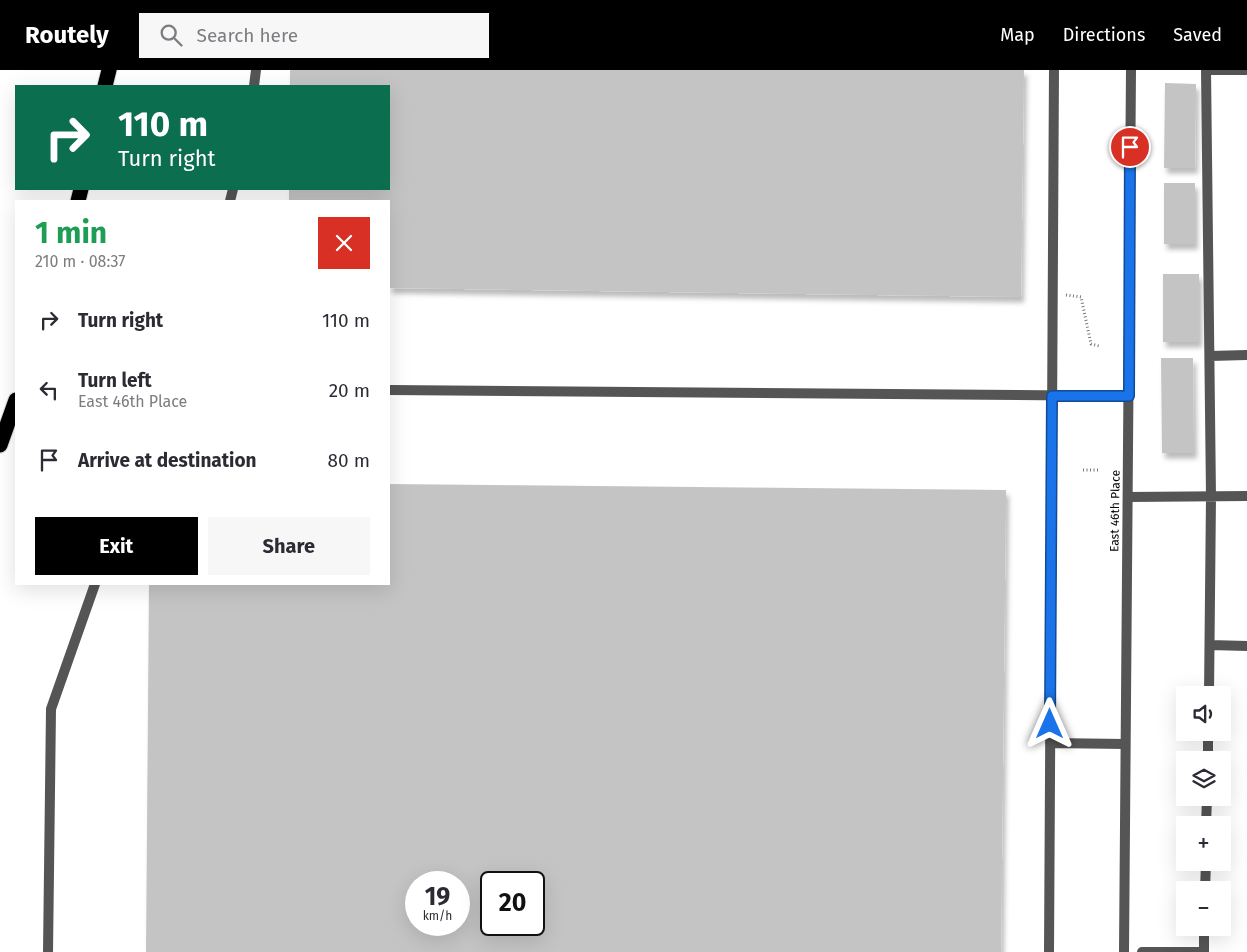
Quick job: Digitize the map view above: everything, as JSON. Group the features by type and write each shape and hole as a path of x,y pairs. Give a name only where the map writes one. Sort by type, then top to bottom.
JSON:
{"highway":[{"path":"105,85 109,70"},
{"path":"0,445 15,403"}],"street":[{"path":"254,85 256,70"},
{"path":"1049,952 1054,70"},
{"name":"East 46th Place","path":"1124,952 1131,70"},
{"path":"1209,686 1211,496 1206,70 1247,70"},
{"path":"1210,356 1247,355"},
{"path":"390,390 1129,396"},
{"path":"1128,496 1247,496"},
{"path":"48,952 50,709 95,585"},
{"path":"1210,645 1247,646"},
{"path":"1050,743 1126,744"},
{"path":"1142,952 1204,952 1204,936"}],"path":[{"path":"1066,295 1081,297 1091,344 1099,346"},
{"path":"1083,470 1098,470"}],"building":[{"path":"290,70 1024,70 1021,297 390,288 390,200 289,200 289,190 390,190 390,85 290,85"},
{"path":"1165,83 1196,84 1195,168 1164,168"},
{"path":"1164,183 1195,183 1195,244 1164,244"},
{"path":"1163,274 1199,274 1199,342 1163,342"},
{"path":"1161,358 1193,358 1194,453 1162,453"},
{"path":"390,484 1006,490 1001,952 146,952 149,585 390,585"}],"route":[{"path":"1050,724 1052,396 1129,396 1130,147"}]}
